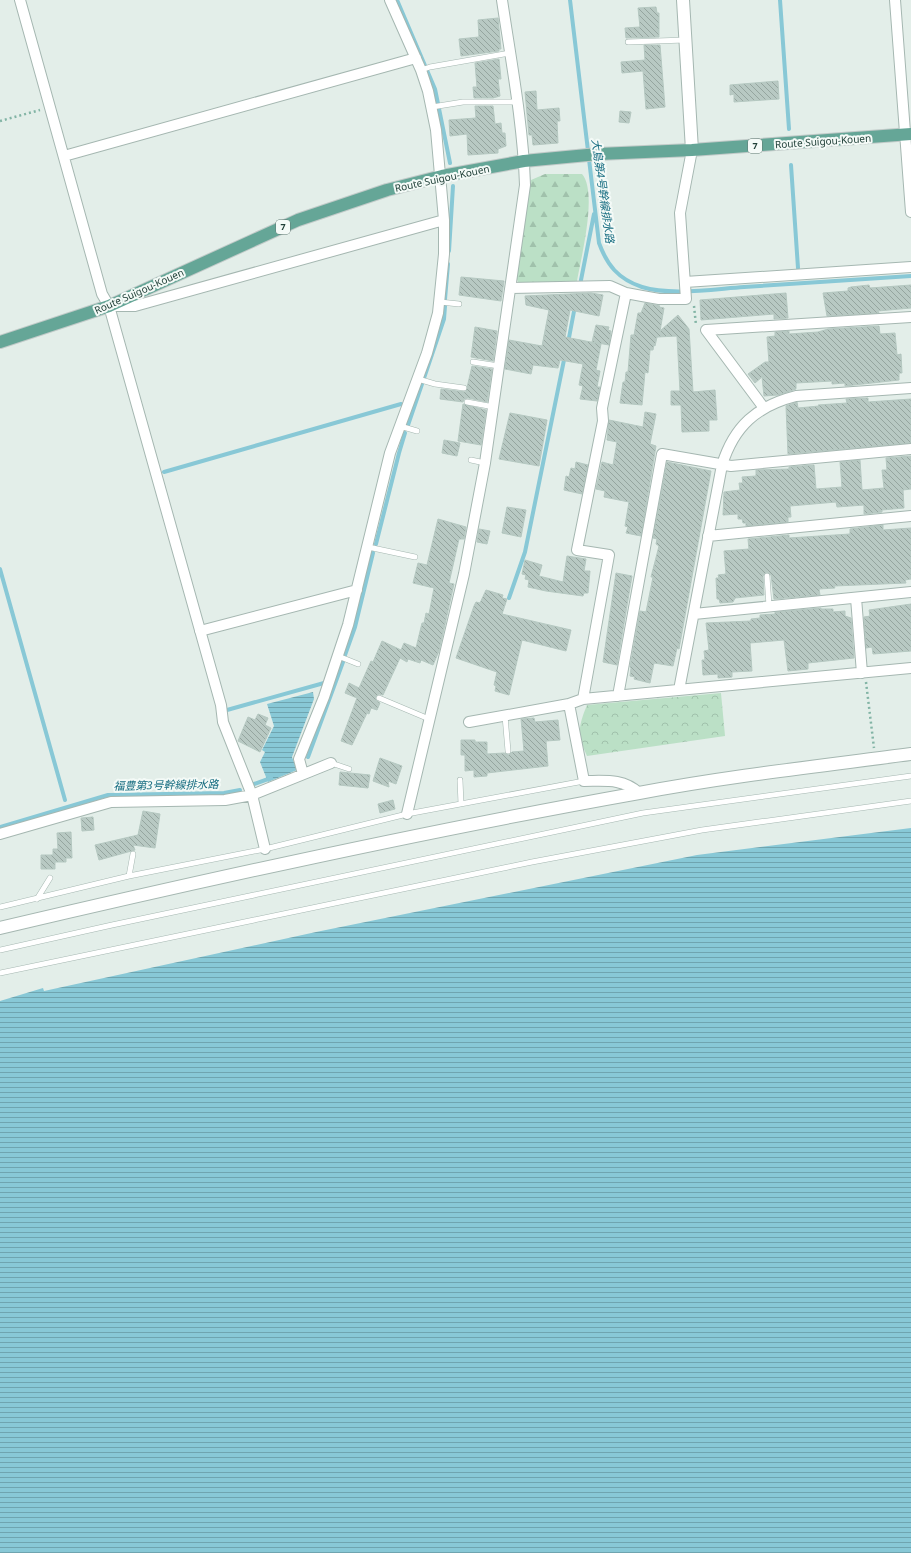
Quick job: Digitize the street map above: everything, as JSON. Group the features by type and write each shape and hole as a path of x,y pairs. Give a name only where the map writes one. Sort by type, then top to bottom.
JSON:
{"main road":[{"name":"Route Suigou-Kouen","path":"0,342 109,306 298,220 387,190 442,176 524,161 598,154 692,150 908,134"}],"street":[{"path":"20,0 102,294 109,306 200,631 220,705 223,722 252,795 265,849"},
{"path":"303,774 299,759 324,697 338,656 357,590 390,453 431,340 440,302 444,254 444,220 442,176 436,130 435,106 425,69 416,58 390,0"},
{"path":"407,814 464,574 485,463 525,185 524,161 517,102 502,0"},
{"path":"511,288 610,286 626,293 659,299 686,298 680,213 692,150 683,0"},
{"path":"895,0 908,134 911,212"},
{"path":"64,156 416,58"},
{"path":"109,306 135,306 444,220"},
{"path":"685,283 911,267"},
{"path":"583,699 609,555 577,550 603,421 602,408 626,293"},
{"path":"706,330 911,317"},
{"path":"706,330 764,408"},
{"path":"679,690 722,465 734,435 747,421 764,408 780,400 796,396 911,388"},
{"path":"618,696 662,454 731,466 911,449"},
{"path":"708,536 911,516"},
{"path":"200,631 357,590"},
{"path":"694,614 911,592"},
{"path":"856,598 864,673"},
{"path":"469,722 569,704 583,699 911,668"},
{"path":"569,704 584,782 605,781 630,784 639,793"},
{"path":"0,928 382,843 639,793 736,777 911,754"},
{"path":"0,834 111,802 225,800 252,795 331,763"}],"lane":[{"path":"628,42 685,40"},
{"path":"425,69 510,53"},
{"path":"435,106 463,102 517,102"},
{"path":"440,302 459,304"},
{"path":"473,362 500,366"},
{"path":"418,379 435,384 464,388"},
{"path":"467,402 494,406"},
{"path":"400,426 416,432"},
{"path":"471,460 485,463"},
{"path":"368,547 415,557"},
{"path":"767,576 769,606"},
{"path":"338,656 358,664"},
{"path":"379,698 429,719"},
{"path":"505,716 508,751"},
{"path":"331,763 349,768"},
{"path":"0,950 120,923 643,813 911,776"},
{"path":"460,780 461,804"},
{"path":"0,906 37,899 129,876 265,849 407,814 584,782"},
{"path":"0,973 532,862 702,830 911,801"},
{"path":"129,876 133,854"},
{"path":"37,899 50,878"}],"path":[{"path":"0,122 50,107"},
{"path":"686,298 694,301 696,326 706,330"},
{"path":"864,673 873,743"}],"green space":[{"path":"545,174 582,174 587,183 589,210 585,242 577,281 519,284 516,277 531,180"},
{"path":"721,693 725,736 587,756 580,736 580,725 587,705"}],"water":[{"path":"313,692 314,699 292,757 297,770 268,782 260,762 265,752 262,750 274,726 267,704"},
{"path":"911,828 911,1553 0,1553 0,1001 43,988 44,991 316,932 697,855"}],"building":[{"path":"656,7 657,13 659,13 659,37 626,38 625,28 640,27 638,8"},
{"path":"498,18 501,49 499,49 499,51 461,56 459,39 479,37 478,20"},
{"path":"644,45 660,45 665,107 646,109 643,71 622,73 621,62 645,60"},
{"path":"499,59 501,79 498,79 500,96 493,98 474,98 473,87 477,87 475,63"},
{"path":"778,81 779,99 734,102 734,94 730,95 730,85"},
{"path":"536,91 537,110 559,108 560,121 557,121 558,143 533,145 532,135 529,135 525,92"},
{"path":"475,106 493,106 495,124 501,123 502,133 505,133 506,146 498,149 498,153 468,155 467,134 450,136 449,120 476,118"},
{"path":"620,111 631,112 629,123 619,122"},
{"path":"461,277 504,281 501,301 459,295"},
{"path":"869,285 870,288 911,285 911,308 878,311 879,313 827,316 823,293 848,291 848,288 851,287"},
{"path":"591,293 603,295 599,316 570,310 565,337 601,344 596,370 600,371 597,387 600,387 597,401 580,399 583,386 579,385 583,364 560,360 558,368 533,365 531,374 505,369 509,340 542,346 549,310 526,305 525,296"},
{"path":"786,293 788,318 774,319 774,314 701,320 700,300"},
{"path":"645,303 664,308 660,331 678,315 689,329 693,392 715,390 717,420 709,420 709,431 682,432 681,405 671,405 671,391 680,391 677,336 657,337 653,350 650,350 648,373 645,372 642,405 620,403 623,382 625,382 626,372 628,372 631,335 634,335 638,313 641,313"},
{"path":"596,325 609,327 608,330 611,331 609,345 592,342"},
{"path":"879,326 880,334 895,333 897,355 901,354 902,373 899,373 899,380 845,386 845,383 832,384 832,381 796,383 796,389 778,395 764,396 762,377 755,383 748,374 765,362 769,362 767,337 775,336 775,332 789,331 789,334 818,332 828,329"},
{"path":"475,327 497,331 493,361 471,357"},
{"path":"472,366 492,369 487,402 468,398 464,399 463,402 440,399 441,389 466,392"},
{"path":"868,398 868,402 911,399 911,443 788,454 786,406 797,402 798,408 819,406 818,405 847,403 846,399"},
{"path":"463,404 486,410 481,445 458,441"},
{"path":"645,412 656,414 650,444 656,446 641,536 626,533 628,527 625,526 629,502 604,497 605,491 596,489 602,462 613,465 617,442 607,440 609,420 643,427"},
{"path":"510,413 547,420 539,466 499,459"},
{"path":"444,440 460,443 457,456 442,453"},
{"path":"911,456 911,489 903,490 904,508 882,510 882,512 864,514 864,505 837,507 836,502 790,506 791,517 788,517 788,522 746,526 746,523 743,523 742,519 738,519 738,514 723,515 724,492 740,490 739,483 743,483 742,477 756,476 756,470 789,469 789,467 814,465 816,489 842,487 840,462 860,460 862,490 884,488 882,470 887,470 886,458"},
{"path":"576,462 588,465 582,494 564,490 566,476 569,477 571,468 575,469"},
{"path":"667,462 711,471 679,649 677,648 673,666 654,663 650,683 634,679 635,677 630,676 630,667 640,611 646,612 653,577 651,577 659,546 656,544 657,539 653,538"},
{"path":"507,507 526,510 521,537 502,533"},
{"path":"438,519 466,527 464,539 459,539 449,583 454,584 439,651 433,665 421,660 420,663 408,659 407,662 400,658 383,695 379,694 376,696 376,700 380,703 377,710 371,708 369,714 367,713 352,745 341,741 357,698 345,693 349,683 359,688 382,641 401,650 404,643 416,648 422,623 424,623 426,613 429,614 434,588 413,583 418,563 427,565"},
{"path":"883,525 883,530 911,528 911,579 905,580 906,583 834,586 835,588 819,589 820,595 774,599 771,575 766,572 763,576 764,595 735,598 733,602 720,603 719,599 717,599 716,578 719,578 718,575 726,574 724,551 749,549 748,539 789,535 789,538 850,534 850,529"},
{"path":"479,529 490,531 487,544 477,542"},
{"path":"567,556 586,559 584,571 590,571 588,593 584,593 583,596 528,587 529,580 525,579 526,575 522,574 525,560 542,565 539,576 563,582"},
{"path":"616,573 632,576 617,665 603,662"},
{"path":"486,590 503,595 502,598 507,599 502,614 571,630 566,651 522,640 509,695 495,691 496,686 494,685 497,672 456,658 474,606 476,602 480,603"},
{"path":"911,604 911,651 873,654 872,647 866,648 864,617 870,616 869,610"},
{"path":"821,608 833,609 833,612 845,611 845,616 851,618 854,658 808,663 808,669 788,671 784,640 750,643 752,671 732,672 732,677 718,678 718,674 703,675 702,660 705,660 704,651 709,650 706,623 751,621 751,619 760,618 760,615 775,614 775,612"},
{"path":"258,714 268,718 265,725 271,728 260,752 238,741 248,717 255,720"},
{"path":"534,718 535,722 558,720 560,740 546,741 548,766 487,773 487,776 474,777 474,770 465,771 465,755 461,755 461,740 487,742 487,754 504,753 509,755 512,752 524,751 521,719"},
{"path":"380,758 402,766 396,784 388,781 389,787 373,781"},
{"path":"340,772 370,775 368,788 339,785"},
{"path":"393,800 395,809 380,813 378,804"},
{"path":"143,811 160,814 155,848 133,845 135,850 99,860 95,845 138,835"},
{"path":"93,817 94,830 82,831 81,818"},
{"path":"71,832 72,858 66,858 66,862 55,862 55,869 41,869 41,855 53,855 53,849 58,849 57,833"}],"waterway":[{"path":"397,0 435,89 450,163"},
{"name":"大島第4号幹線排水路","path":"570,0 599,243 602,251 614,270 626,280 653,290 679,291 911,276"},
{"path":"780,0 789,129"},
{"path":"791,165 798,268"},
{"path":"449,251 453,186"},
{"path":"581,280 594,214"},
{"path":"445,299 448,264"},
{"path":"424,378 444,319 445,306"},
{"path":"568,343 575,306"},
{"path":"509,598 525,552 565,355"},
{"path":"408,425 422,384"},
{"path":"164,472 401,404"},
{"path":"376,544 405,433"},
{"path":"345,655 355,627 373,553"},
{"path":"0,569 65,800"},
{"path":"308,757 343,662"},
{"path":"227,710 324,683"},
{"path":"254,784 271,778"},
{"name":"福豊第3号幹線排水路","path":"0,827 108,795 224,793 240,790"}]}
